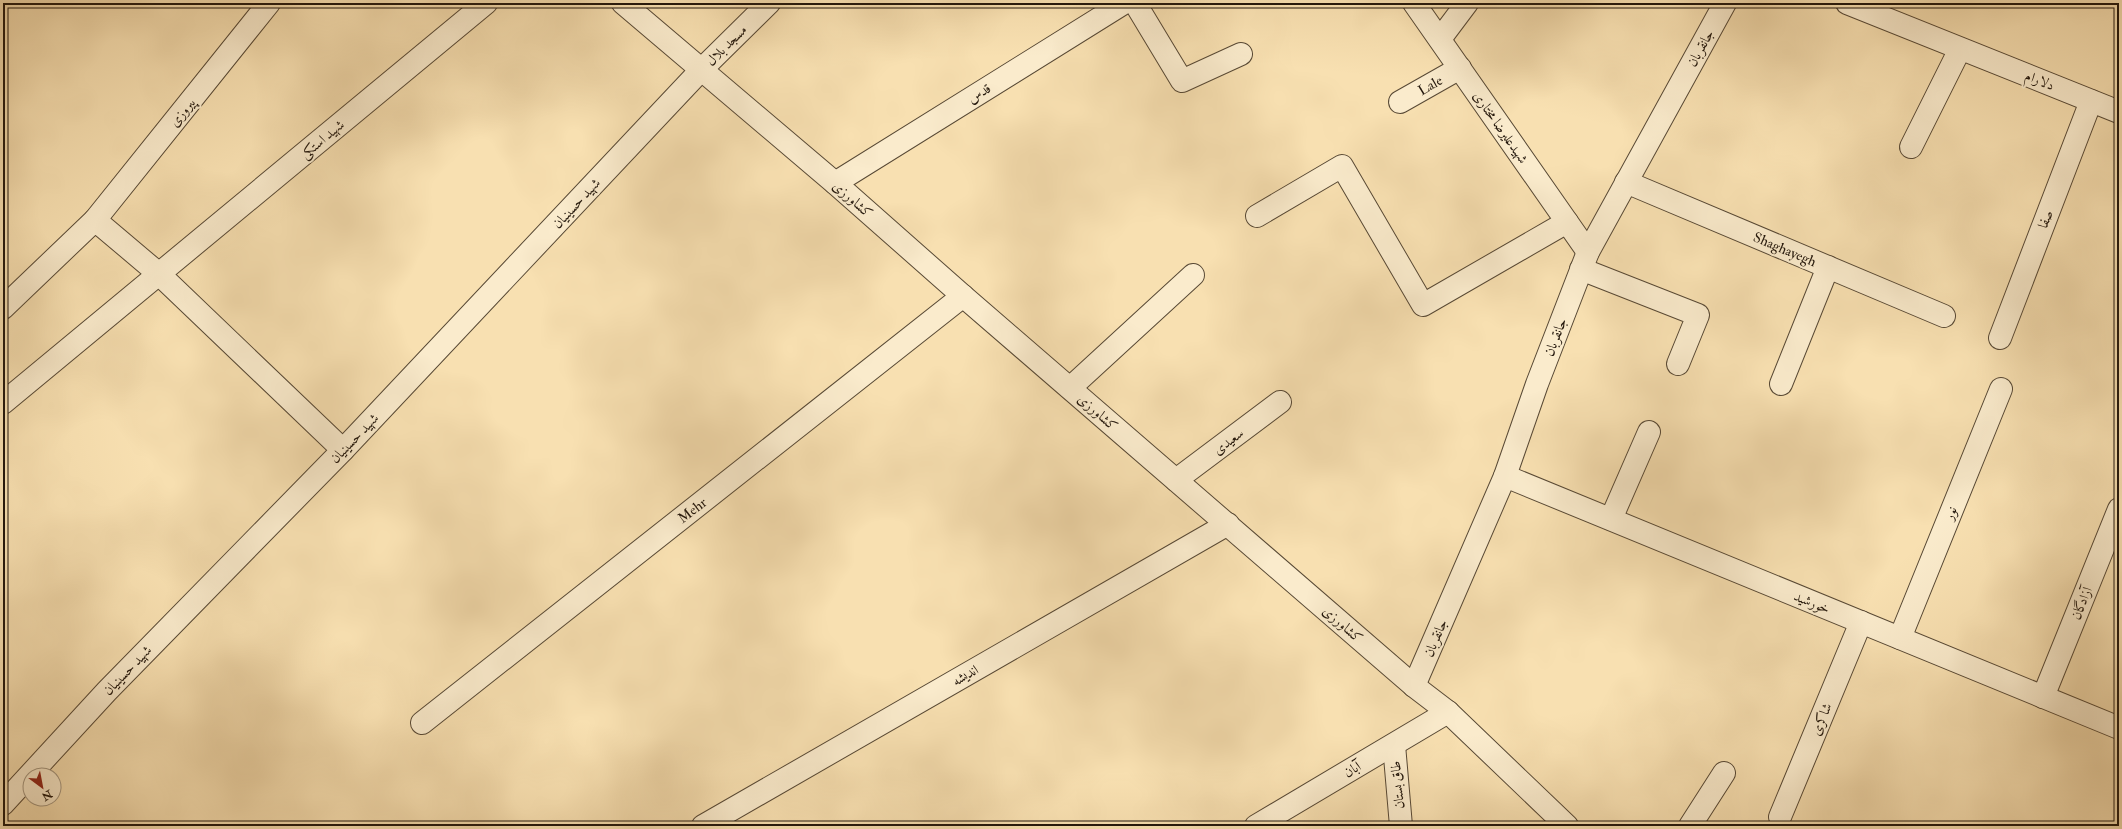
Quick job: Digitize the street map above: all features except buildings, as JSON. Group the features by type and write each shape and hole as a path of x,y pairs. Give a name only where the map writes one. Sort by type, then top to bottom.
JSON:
{"street":[{"name":"پیروزی","path":"3,308 95,220 269,3"},
{"name":"شهید استکی","path":"3,403 486,3"},
{"name":"کشاورزی","path":"623,3 835,183 963,296 1414,686 1448,712 1567,826"},
{"name":"مسجد بلال","path":"701,70 769,3"},
{"name":"قدس","path":"835,183 1124,3"},
{"path":"1135,3 1182,80 1241,54"},
{"name":"شهیدعلیرضا مختاری","path":"1414,3 1567,222 1584,260"},
{"path":"1440,39 1467,3"},
{"name":"جانقربان","path":"1414,686 1505,476 1537,384 1584,260 1725,3"},
{"name":"دلارام","path":"1847,3 2119,112"},
{"path":"1911,147 1960,48"},
{"name":"Lale","path":"1400,102 1460,68"},
{"name":"شهید حسینیان","path":"3,804 107,691 343,450 701,70"},
{"name":"صفا","path":"2000,338 2091,101"},
{"path":"1257,216 1342,166 1423,306 1567,222"},
{"name":"Shaghayegh","path":"1626,182 1944,316"},
{"path":"95,220 159,274 343,450"},
{"path":"1584,260 1698,315 1678,364"},
{"path":"1781,384 1828,266"},
{"path":"1070,388 1193,275"},
{"name":"Mehr","path":"422,724 963,296"},
{"name":"نور","path":"1900,638 2001,389"},
{"name":"سعیدی","path":"1176,480 1280,402"},
{"path":"1611,519 1649,432"},
{"name":"خورشید","path":"1505,476 2119,728"},
{"name":"آزادگان","path":"2043,697 2119,510"},
{"name":"اندیشه","path":"703,826 1228,524"},
{"name":"شاکری","path":"1780,816 1861,622"},
{"name":"آبان","path":"1256,826 1448,712"},
{"name":"طاق بستان","path":"1394,745 1401,826"},
{"path":"1690,826 1724,773"}]}
